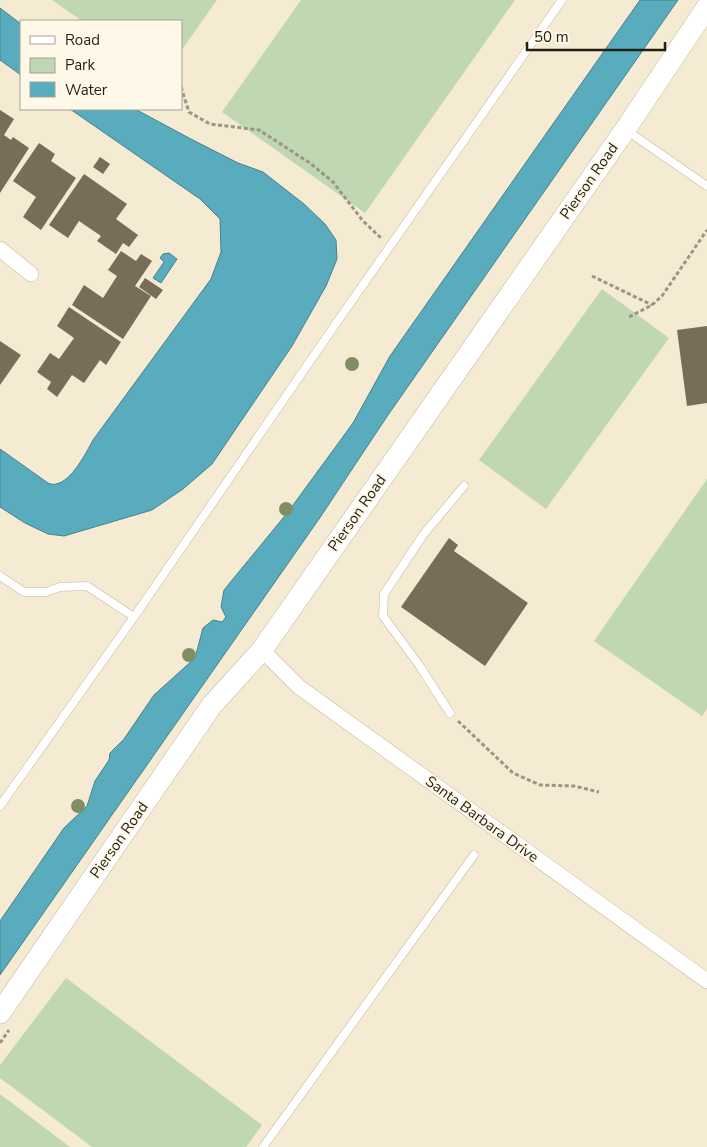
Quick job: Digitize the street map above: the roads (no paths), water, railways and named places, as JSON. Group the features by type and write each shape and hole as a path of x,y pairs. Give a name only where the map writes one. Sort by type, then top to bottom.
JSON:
{"street":[{"name":"Pierson Road","path":"0,1013 212,705 262,650 625,130 707,7"},
{"path":"0,248 31,274"},
{"name":"Santa Barbara Drive","path":"262,650 299,687 707,981"}],"lane":[{"path":"0,806 134,617 562,0"},
{"path":"625,130 707,186"},
{"path":"450,713 384,616 384,594 422,535 464,486"},
{"path":"0,576 24,592 46,592 60,587 87,586 134,617"},
{"path":"263,1147 474,855"}],"water":[{"path":"640,0 678,0 388,415 319,519 0,975 0,921 64,828 87,806 95,781 109,760 110,753 124,739 154,695 195,658 203,628 213,620 222,622 226,617 221,607 224,590 288,512 353,423 390,356"},
{"path":"0,8 20,23 20,74 0,60"},
{"path":"71,110 137,110 238,163 263,172 304,204 325,224 336,240 337,259 326,286 292,346 212,464 183,489 152,510 64,536 48,534 25,523 0,507 0,449 52,484 62,482 68,478 78,466 93,440 211,279 221,252 220,219 200,199"},
{"path":"169,253 177,259 161,283 153,278 164,262 160,258 163,254"}]}
